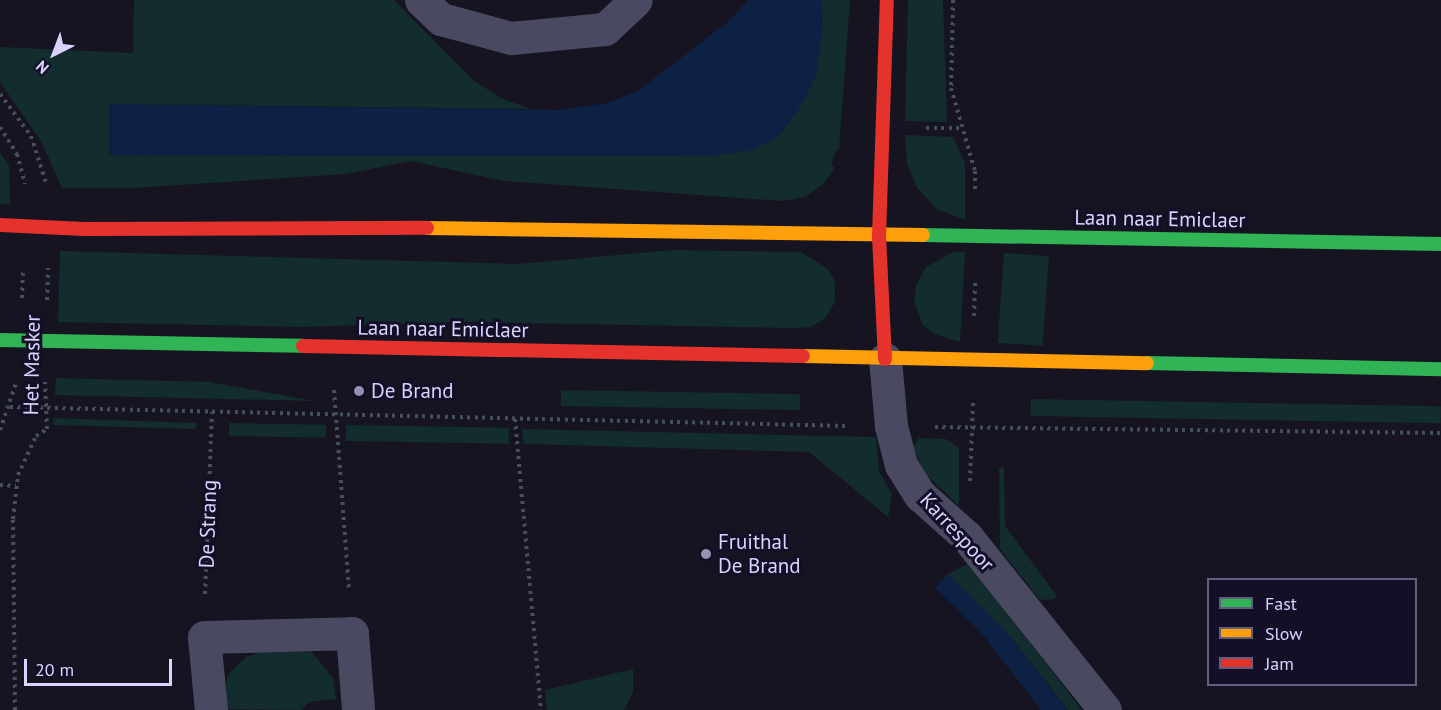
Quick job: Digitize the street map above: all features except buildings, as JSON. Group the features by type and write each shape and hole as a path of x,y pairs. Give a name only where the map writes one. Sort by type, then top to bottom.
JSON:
{"street":[{"path":"421,0 441,19 511,38 605,29 636,0"},
{"path":"885,359 879,236 887,0"},
{"name":"Laan naar Emiclaer","path":"0,225 563,228 879,236 1441,244"},
{"name":"Laan naar Emiclaer","path":"0,340 1441,369"},
{"name":"Karrespoor","path":"885,359 891,426 901,465 920,495 967,537 1105,710"},
{"path":"211,710 204,637 352,633 358,710"}],"path":[{"name":"Het Masker","path":"0,94 31,136 48,190 44,407 47,429 36,436 16,486 13,519 15,710"},
{"path":"334,390 352,633"},
{"name":"Het Masker","path":"0,430 10,406 44,407"},
{"path":"44,407 891,426 1441,433"},
{"name":"De Strang","path":"204,637 212,412"},
{"path":"515,419 541,710"},
{"path":"0,485 16,486"}],"green space":[{"path":"134,0 394,0 474,81 503,99 532,109 109,104 109,155 706,156 822,31 821,0 850,0 839,150 836,150 831,165 835,168 823,184 805,197 782,201 503,181 411,161 346,174 133,188 62,188 42,143 0,82 0,47 133,53"},
{"path":"908,0 943,0 947,122 905,121"},
{"path":"905,135 953,137 965,163 965,220 937,209 917,188 907,164"},
{"path":"0,152 9,166 10,204 0,204"},
{"path":"673,250 801,252 828,269 835,282 835,302 825,318 811,327 796,328 469,322 300,327 58,322 60,251 518,264"},
{"path":"953,252 965,252 960,342 934,334 923,325 914,302 916,285 926,267"},
{"path":"1004,253 1049,256 1043,346 998,343"},
{"path":"56,378 209,382 315,401 55,395"},
{"path":"561,390 800,394 800,410 561,406"},
{"path":"1031,399 1441,406 1441,423 1031,416"},
{"path":"53,418 197,423 196,429 54,425"},
{"path":"229,423 326,425 326,438 229,436"},
{"path":"346,425 509,428 509,444 346,441"},
{"path":"522,429 876,437 879,471 892,494 888,517 809,452 524,444"},
{"path":"919,438 946,439 959,448 959,506 924,472 913,447"},
{"path":"1004,467 1005,526 1057,596 1053,599 1040,600 1000,549 999,468"},
{"path":"968,564 1082,710 1068,710 1010,636 948,574"},
{"path":"273,648 310,650 333,678 336,699 309,702 301,710 228,709 223,697 228,675 246,657"},
{"path":"633,669 633,692 624,710 547,710 545,690"}],"water":[{"path":"748,0 821,0 822,31 816,77 799,109 778,137 749,151 706,156 109,155 109,104 559,110 608,103 639,90 730,20"},
{"path":"948,574 1010,636 1067,710 1041,710 983,635 935,588"}],"traffic: fast":[{"path":"923,235 1441,244"},
{"path":"0,340 303,346"},
{"path":"1147,363 1441,369"}],"traffic: slow":[{"path":"427,228 923,235"},
{"path":"803,356 1147,363"}],"traffic: jam":[{"path":"885,359 879,236 887,0"},
{"path":"0,225 84,229 427,228"},
{"path":"303,346 803,356"}],"place":[{"name":"De Brand","path":"359,391"},
{"name":"Fruithal De Brand","path":"706,554"}]}
